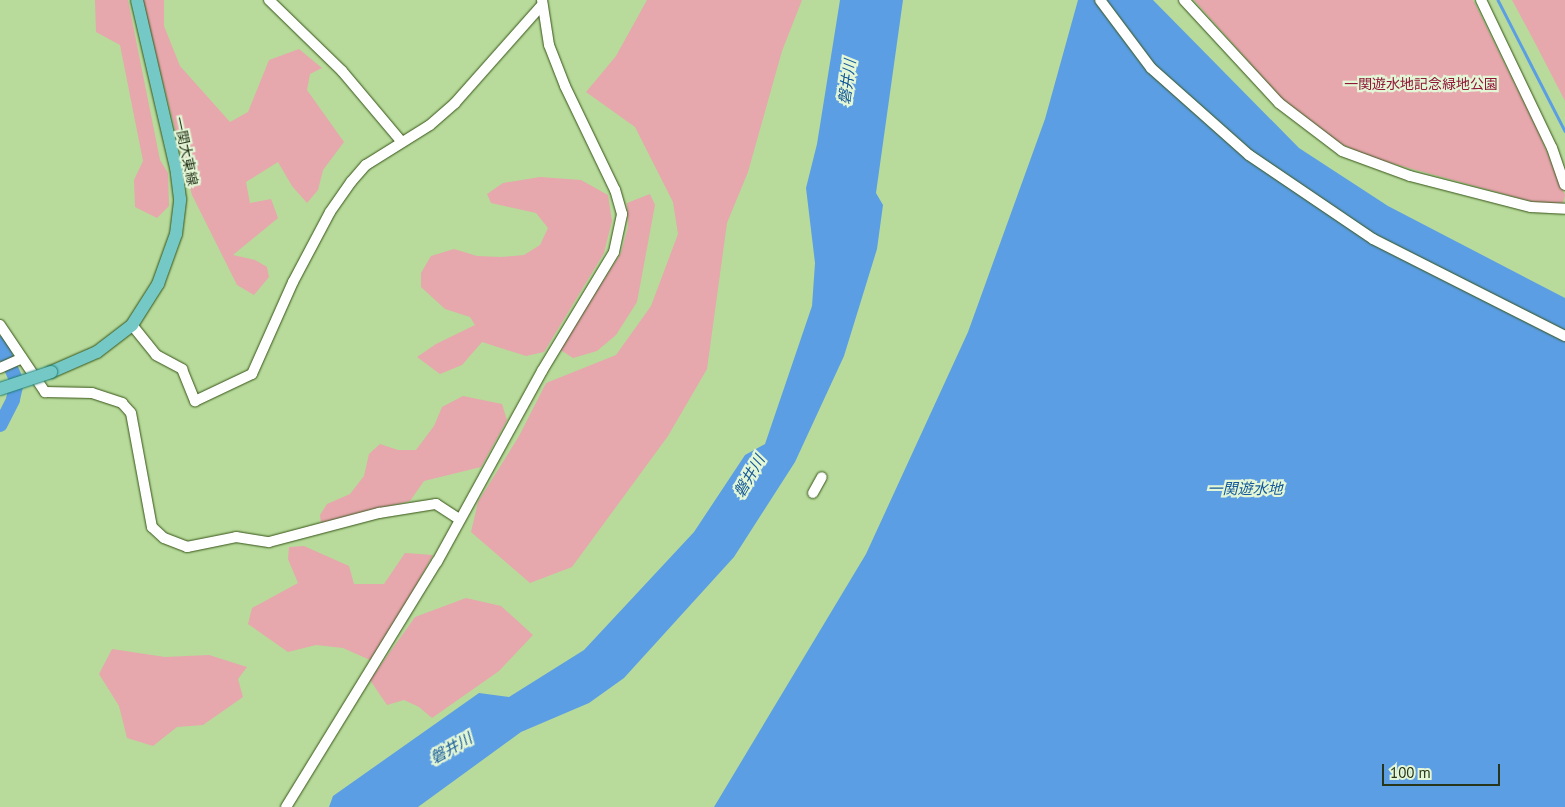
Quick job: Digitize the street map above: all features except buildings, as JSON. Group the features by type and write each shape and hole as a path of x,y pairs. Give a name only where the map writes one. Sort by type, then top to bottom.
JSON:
{"main road":[{"name":"一関大東線","path":"0,389 51,372 97,352 132,325 147,306 168,262 180,199 137,0"}],"street":[{"path":"269,0 342,70 401,141"},
{"path":"1100,0 1152,68 1248,155 1373,239 1565,336"},
{"path":"1184,0 1279,103 1342,151 1410,176 1524,205 1553,210 1565,208"},
{"path":"1481,0 1552,148 1565,185"},
{"path":"132,325 156,355 182,368 195,401 252,374 293,282 330,212 366,165 401,141 430,125 455,103 542,2"},
{"path":"294,805 437,562 458,518 614,252 620,232 622,214 616,190 565,86 550,44 542,2"},
{"path":"0,325 21,359 48,393 92,393 122,403 131,413 152,527 164,538 187,548 236,538 269,542 379,514 436,504 458,518"},
{"path":"0,368 21,359"},
{"path":"813,492 822,477"}],"green space":[{"path":"95,0 128,0 160,160 168,173 169,206 157,218 135,207 134,180 143,161 120,45 96,32"},
{"path":"142,0 164,0 164,26 180,66 230,122 248,112 269,60 299,49 322,68 310,74 307,90 344,142 323,170 318,190 307,203 292,186 278,162 246,182 250,203 271,199 278,218 233,255 255,260 267,267 269,277 254,295 237,285 192,195"},
{"path":"647,0 802,0 782,51 748,172 727,223 707,369 668,436 572,567 530,583 471,532 478,502 519,436 546,383 616,355 651,306 678,234 673,202 635,127 586,92 616,56"},
{"name":"一関遊水地記念緑地公園","path":"1194,0 1473,0 1538,131 1565,195 1564,200 1561,205 1552,207 1365,156 1338,142 1282,99"},
{"path":"1512,0 1565,0 1565,101 1533,39"},
{"path":"540,177 581,180 608,195 612,221 604,253 544,352 526,356 482,342 462,365 440,374 417,357 436,344 475,325 470,317 445,309 421,287 421,273 431,256 454,249 477,256 501,257 524,255 540,245 548,228 536,213 491,203 487,194 503,183"},
{"path":"650,194 655,205 637,302 616,335 597,351 573,358 559,349 621,253 628,227 627,203"},
{"path":"463,396 502,404 507,420 481,467 424,481 410,501 321,523 320,515 327,504 350,494 364,476 369,454 380,444 398,450 416,450 434,426 442,407"},
{"path":"304,546 349,566 354,584 384,584 405,553 433,555 401,613 370,660 343,648 316,645 288,652 248,624 252,608 298,583 288,559 289,547"},
{"path":"466,598 501,606 533,635 499,671 432,718 419,707 404,700 387,705 370,680 415,617"},
{"path":"112,649 165,657 209,655 247,667 238,679 243,697 203,725 177,727 153,746 127,738 119,706 99,674"}],"water":[{"name":"磐井川","path":"840,0 903,0 876,193 883,205 877,249 844,356 795,462 734,557 624,678 589,703 521,732 418,807 329,807 333,796 479,693 509,697 584,650 694,532 745,455 765,444 812,306 815,263 806,188 817,144"},
{"name":"一関遊水地","path":"1078,0 1153,0 1299,148 1388,206 1565,298 1565,807 714,807 866,554 968,332 1045,119"}],"waterway":[{"path":"1498,0 1565,131"},
{"path":"0,343 17,382 13,400 0,425"}]}
